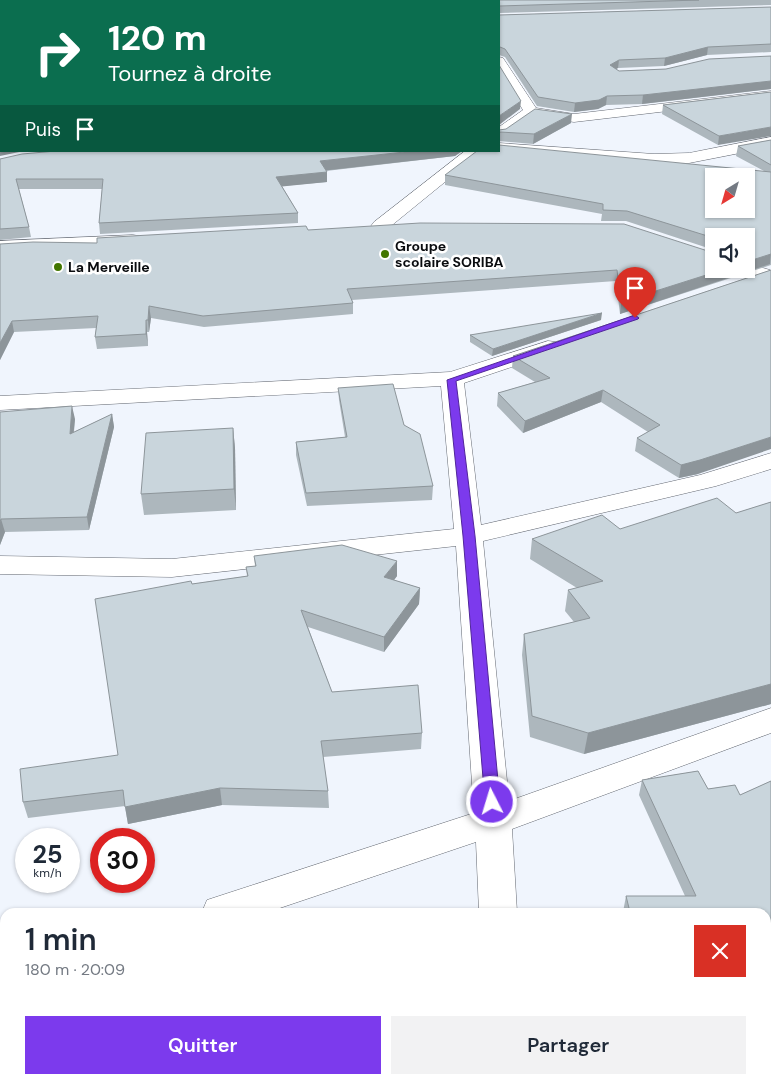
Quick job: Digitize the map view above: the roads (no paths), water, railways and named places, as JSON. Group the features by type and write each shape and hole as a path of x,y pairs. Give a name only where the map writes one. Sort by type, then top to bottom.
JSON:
{"street":[{"path":"500,64 531,111"},
{"path":"500,133 531,111 574,118 771,95"},
{"path":"500,148 654,160 689,158 771,142"},
{"path":"380,226 474,152"},
{"path":"361,227 409,226"},
{"path":"0,247 146,239"},
{"path":"0,403 452,380 565,341"},
{"path":"452,380 469,536 494,821 498,908"},
{"path":"0,565 172,568 469,536 707,481 771,461"},
{"path":"233,908 494,821 771,720"}],"place":[{"name":"Groupe scolaire SORIBA","path":"385,254"},
{"name":"La Merveille","path":"58,267"}]}
